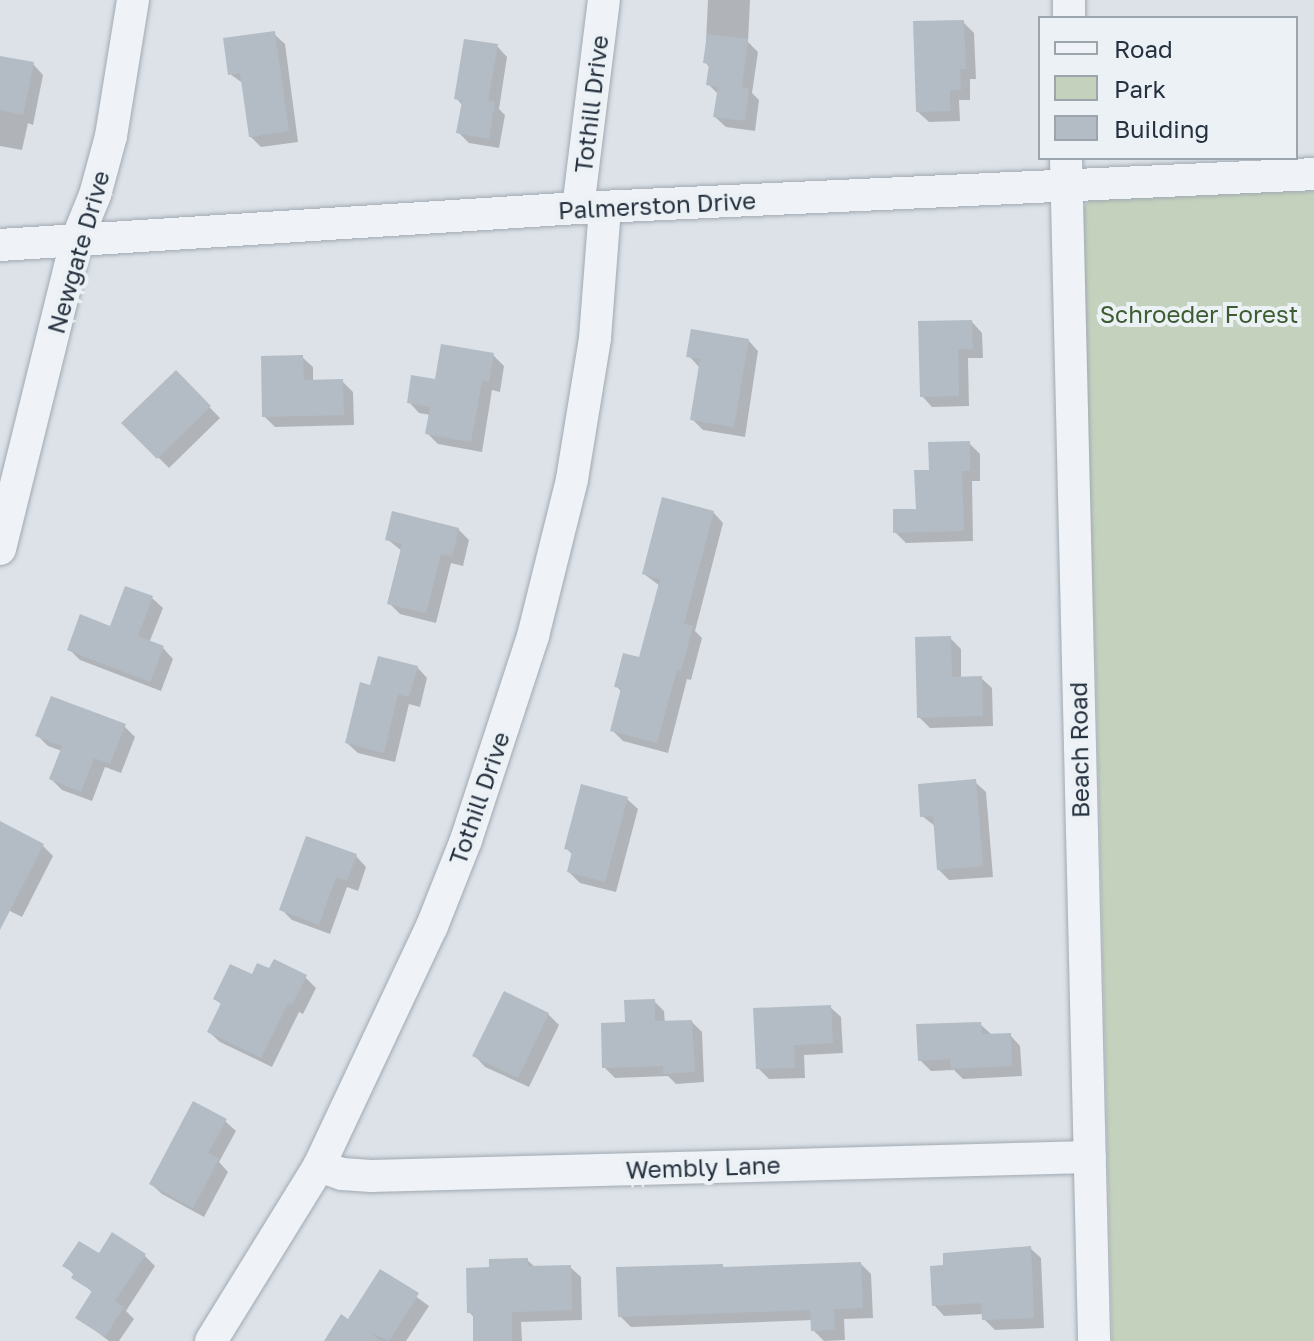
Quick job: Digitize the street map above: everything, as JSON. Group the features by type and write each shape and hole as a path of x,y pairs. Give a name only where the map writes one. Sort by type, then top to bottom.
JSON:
{"street":[{"name":"Newgate Drive","path":"0,549 77,239 95,195 111,136 133,0"},
{"name":"Tothill Drive","path":"211,1341 319,1166 432,926 466,840 533,636 572,479 601,287 592,208 604,0"},
{"name":"Palmerston Drive","path":"0,245 592,208 1066,172 1314,174"},
{"name":"Beach Road","path":"1066,172 1094,1341"},
{"name":"Wembly Lane","path":"319,1166 342,1174 371,1176 1090,1157"}],"green space":[{"name":"Schroeder Forest","path":"1314,190 1314,1341 1112,1341 1096,679 1079,212 1092,198"}],"building":[{"path":"964,20 966,69 960,69 961,90 950,90 950,111 916,112 913,21"},
{"path":"275,31 289,131 249,137 240,73 228,75 223,38"},
{"path":"707,34 748,39 742,87 749,88 745,121 713,117 718,87 706,85 709,64 703,63"},
{"path":"464,39 498,44 488,101 495,102 489,139 456,133 462,101 454,99"},
{"path":"0,56 34,62 23,115 0,110"},
{"path":"972,320 973,349 958,349 959,396 920,397 918,321"},
{"path":"691,329 749,339 734,427 690,420 700,359 686,357"},
{"path":"441,344 494,353 489,382 482,381 471,442 425,434 430,407 407,403 411,375 435,379"},
{"path":"303,355 304,380 343,379 344,415 262,417 261,356"},
{"path":"176,370 211,406 157,459 121,423"},
{"path":"970,441 970,471 962,471 964,531 893,533 893,509 916,509 914,470 929,470 928,442"},
{"path":"662,497 714,511 684,624 693,626 657,743 610,731 621,688 614,687 623,653 639,657 660,579 642,574"},
{"path":"392,511 459,528 452,556 441,554 426,613 387,604 402,544 385,540"},
{"path":"125,586 153,596 138,636 164,646 150,682 67,650 80,614 110,626"},
{"path":"951,636 952,677 982,676 983,716 917,718 915,637"},
{"path":"378,656 418,666 409,697 398,694 384,753 345,743 360,682 370,685"},
{"path":"51,696 126,724 110,764 94,758 81,792 49,779 62,746 35,736"},
{"path":"976,779 983,866 937,870 933,816 920,817 918,784"},
{"path":"581,784 628,797 605,882 567,872 572,851 564,849"},
{"path":"0,821 44,844 0,930"},
{"path":"306,836 357,854 347,881 336,877 319,925 279,910"},
{"path":"274,959 307,975 292,1005 288,1003 261,1058 207,1032 221,1003 213,999 230,964 252,974 257,963 269,968"},
{"path":"504,991 549,1013 518,1078 472,1056"},
{"path":"655,999 655,1021 692,1020 695,1072 663,1074 663,1066 602,1068 601,1023 625,1022 624,1000"},
{"path":"831,1005 833,1043 794,1045 795,1068 756,1069 753,1008"},
{"path":"981,1022 982,1034 1011,1033 1012,1066 951,1069 950,1059 918,1061 916,1024"},
{"path":"193,1101 227,1119 208,1153 219,1159 193,1208 149,1184"},
{"path":"112,1232 146,1254 115,1301 124,1307 105,1337 75,1318 92,1291 71,1278 74,1273 62,1266 79,1241 99,1253"},
{"path":"1031,1246 1034,1318 982,1320 981,1303 932,1306 930,1266 943,1265 943,1253"},
{"path":"528,1258 528,1266 571,1265 572,1310 512,1312 512,1341 473,1341 473,1313 467,1313 466,1268 489,1267 489,1259"},
{"path":"861,1262 863,1308 834,1309 835,1330 811,1331 810,1310 618,1317 616,1267"},
{"path":"380,1269 419,1293 389,1341 369,1332 381,1341 324,1341 341,1314 348,1319"}]}
